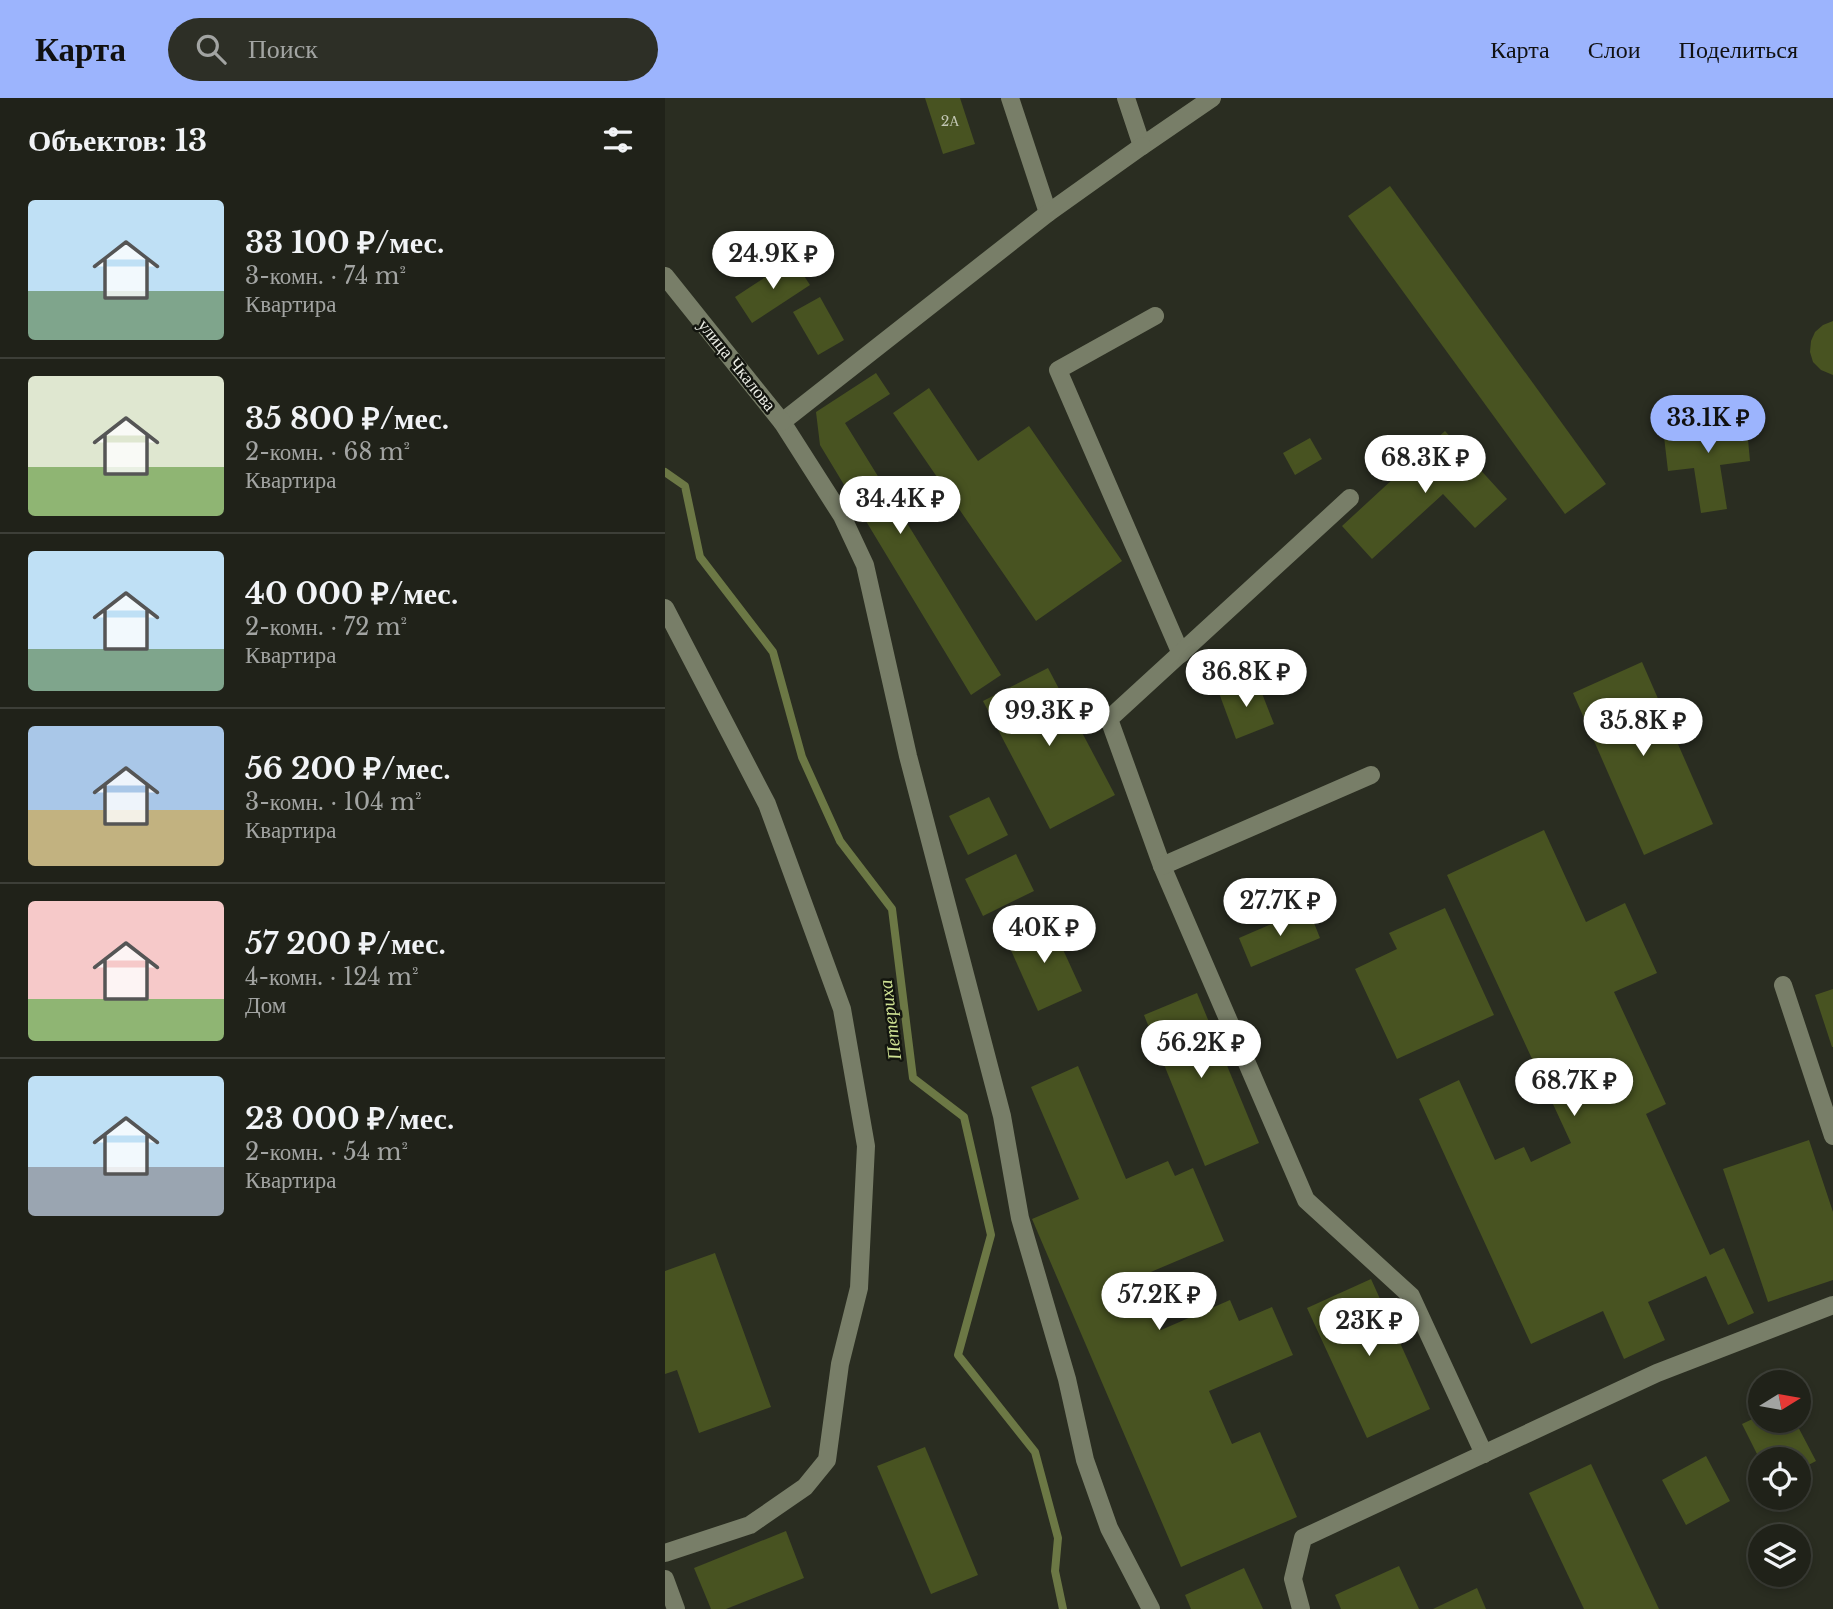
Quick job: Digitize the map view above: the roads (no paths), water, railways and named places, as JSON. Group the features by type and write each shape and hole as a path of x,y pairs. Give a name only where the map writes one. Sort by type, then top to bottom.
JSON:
{"street":[{"path":"1010,98 1048,213"},
{"path":"1126,98 1142,146"},
{"path":"782,422 1048,213 1212,98"},
{"name":"улица Чкалова","path":"665,276 782,422 842,516 865,565 908,756 1002,1116 1020,1218 1067,1379 1085,1460 1109,1528 1151,1609"},
{"path":"1155,316 1058,370 1181,653"},
{"path":"1350,498 1108,719 1163,866 1306,1200 1411,1296 1484,1454"},
{"path":"665,608 767,804 842,1009 866,1146 859,1288 840,1364 828,1460 804,1487 750,1525 665,1553"},
{"path":"1163,866 1371,775"},
{"path":"1783,985 1833,1136"},
{"path":"1301,1609 1293,1578 1303,1538 1657,1373 1833,1305"},
{"path":"665,1580 676,1609"}],"waterway":[{"name":"Петериха","path":"665,472 685,486 700,557 773,652 802,757 840,841 892,909 913,1078 964,1117 991,1235 958,1355 1035,1452 1058,1538 1055,1571 1063,1609"}]}
